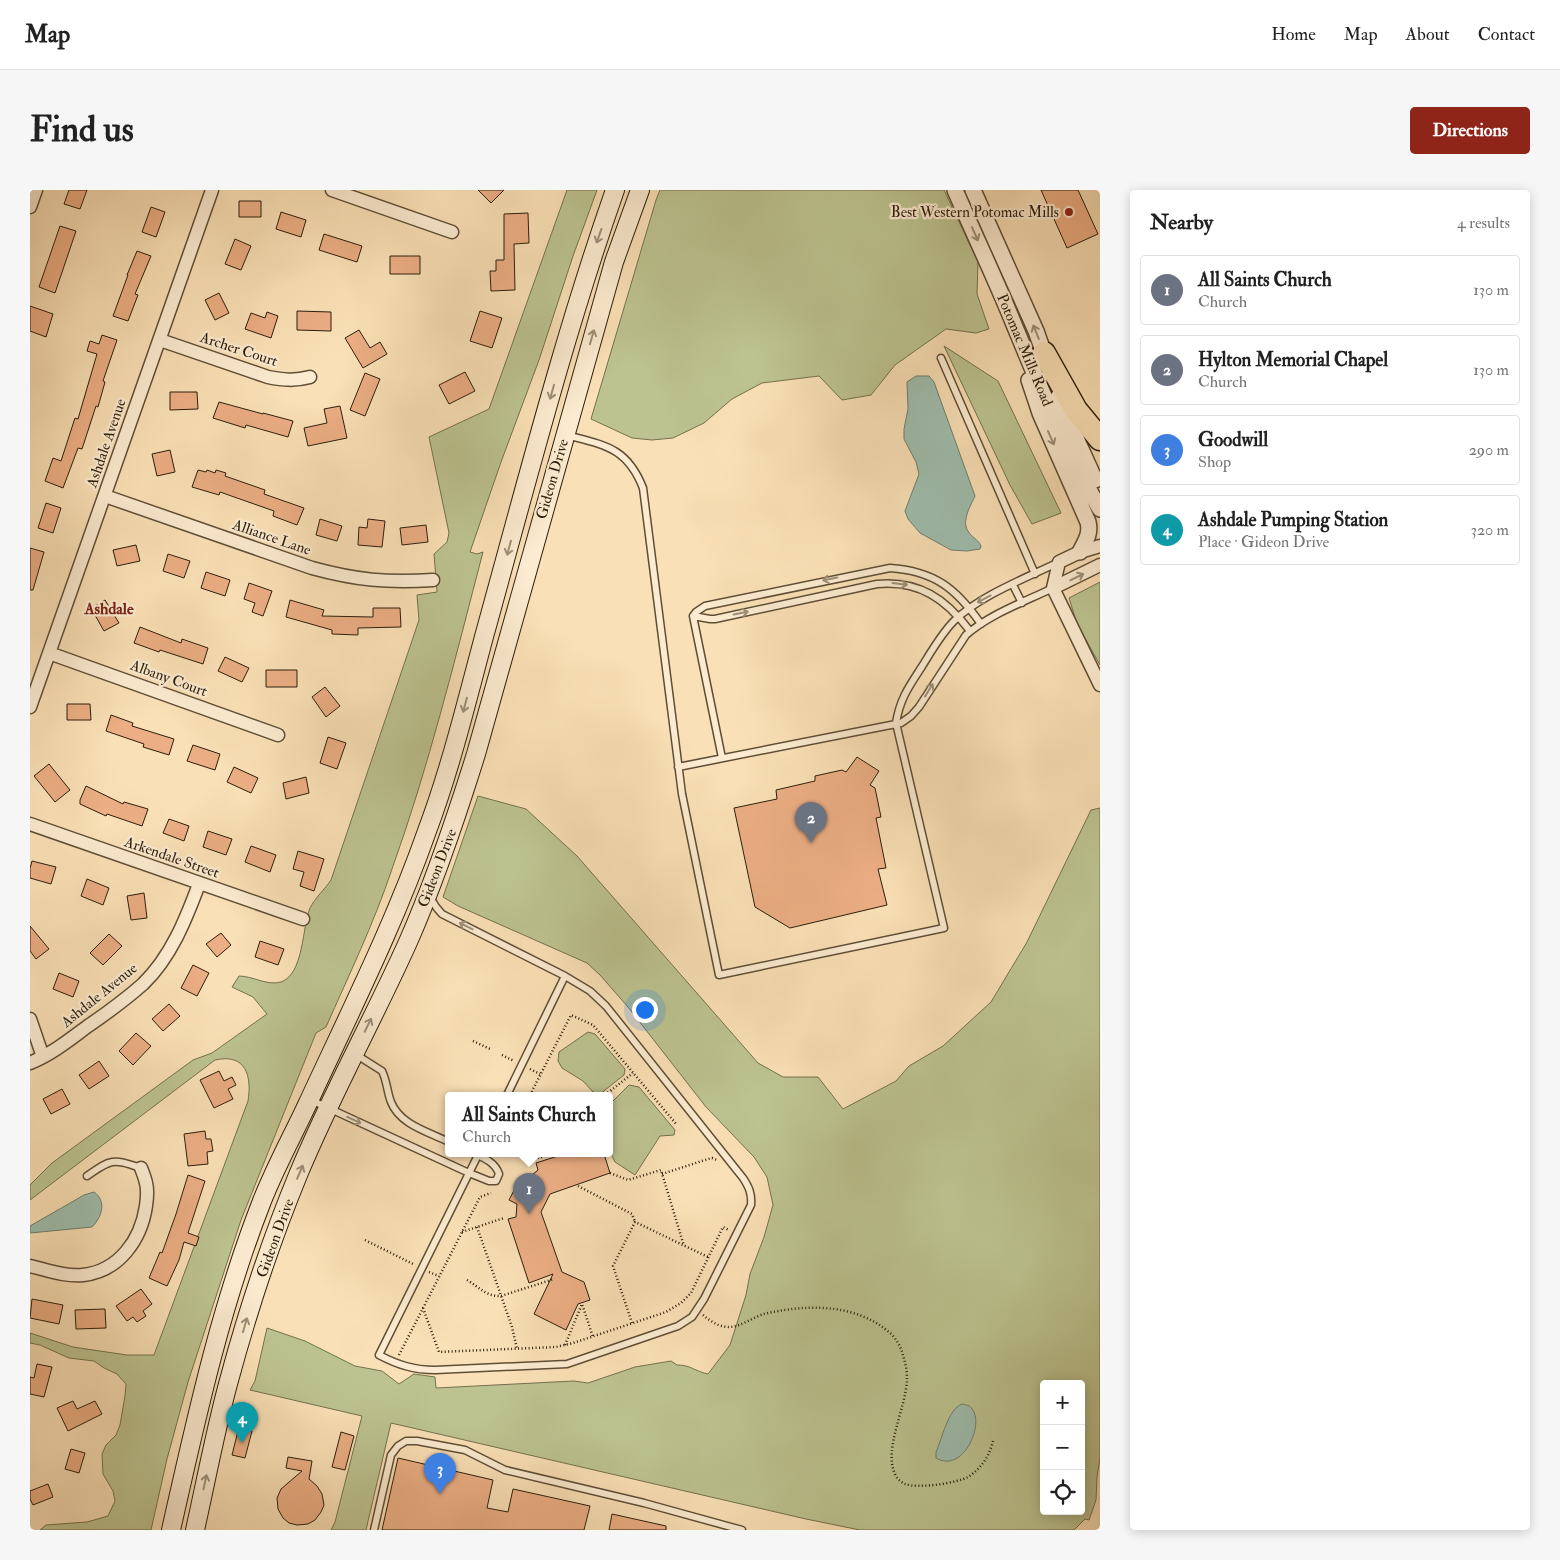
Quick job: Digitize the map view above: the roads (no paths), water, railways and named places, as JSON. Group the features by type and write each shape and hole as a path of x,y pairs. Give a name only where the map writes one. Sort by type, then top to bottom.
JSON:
{"highway":[{"path":"1044,353 1076,410 1100,439"}],"main road":[{"name":"Gideon Drive","path":"171,1530 224,1312 263,1198 378,953 428,831 447,772 589,265 615,190"},
{"name":"Gideon Drive","path":"195,1530 228,1384 247,1316 267,1257 328,1107 408,942 454,826 476,754 614,262 640,190"},
{"path":"542,429 564,435"}],"street":[{"path":"30,207 36,190"},
{"name":"Ashdale Avenue","path":"30,707 212,190"},
{"path":"332,190 452,232"},
{"name":"Potomac Mills Road","path":"954,190 1036,377 1072,455 1100,509"},
{"name":"Potomac Mills Road","path":"973,190 1036,331 1066,416 1100,491"},
{"path":"1014,325 1034,400 1088,522 1088,534 1080,552"},
{"name":"Archer Court","path":"160,340 268,378 297,380 310,377"},
{"name":"Alliance Lane","path":"105,496 340,576 398,582 433,580"},
{"path":"1100,546 1080,552 1059,562 1053,588 1100,685"},
{"path":"1053,588 1100,565"},
{"name":"Albany Court","path":"49,653 278,735"},
{"name":"Arkendale Street","path":"30,824 303,920"},
{"name":"Ashdale Avenue","path":"30,1063 43,1058 104,1015 144,983 173,944 199,884"},
{"path":"30,1019 43,1058"},
{"path":"30,1266 70,1275 85,1275 103,1269 120,1259 134,1243 140,1232 144,1216 147,1198 146,1184 141,1168"}],"lane":[{"path":"941,358 1035,574"},
{"path":"564,435 602,444 623,456 632,466 643,488 682,794 720,975 944,928 896,724 898,707 946,630 959,616 983,600 1059,562"},
{"path":"693,616 705,606 890,568 914,571 947,586 958,594 981,624"},
{"path":"693,616 715,619 877,584 895,583 926,591 945,603 959,616 970,631"},
{"path":"1013,584 1022,603"},
{"path":"678,767 901,723 911,716 918,707 960,642 970,631 1053,588"},
{"path":"693,616 722,758"},
{"path":"428,894 440,913 565,976 590,991 606,1006 743,1178 750,1190 752,1197 751,1205 698,1310 692,1318 678,1326 567,1364 420,1370 395,1363 379,1355 469,1173 475,1157"},
{"path":"508,1092 565,976"},
{"path":"355,1054 382,1071 391,1103 405,1121 445,1140"},
{"path":"310,1099 469,1173 493,1182 498,1179 499,1174 496,1166 483,1157"},
{"path":"86,1176 104,1164 114,1161 141,1168"},
{"path":"374,1530 391,1455 398,1446 406,1441 417,1441 465,1450 505,1470 644,1503 742,1530"}],"place":[{"name":"Best Western Potomac Mills","path":"1069,212"},
{"name":"Hylton Memorial Chapel","path":"811,843"},
{"name":"All Saints Church","path":"529,1214"},
{"name":"Ashdale Pumping Station","path":"242,1443"},
{"name":"Goodwill","path":"440,1494"}],"district":[{"name":"Ashdale","path":"109,608"}]}
